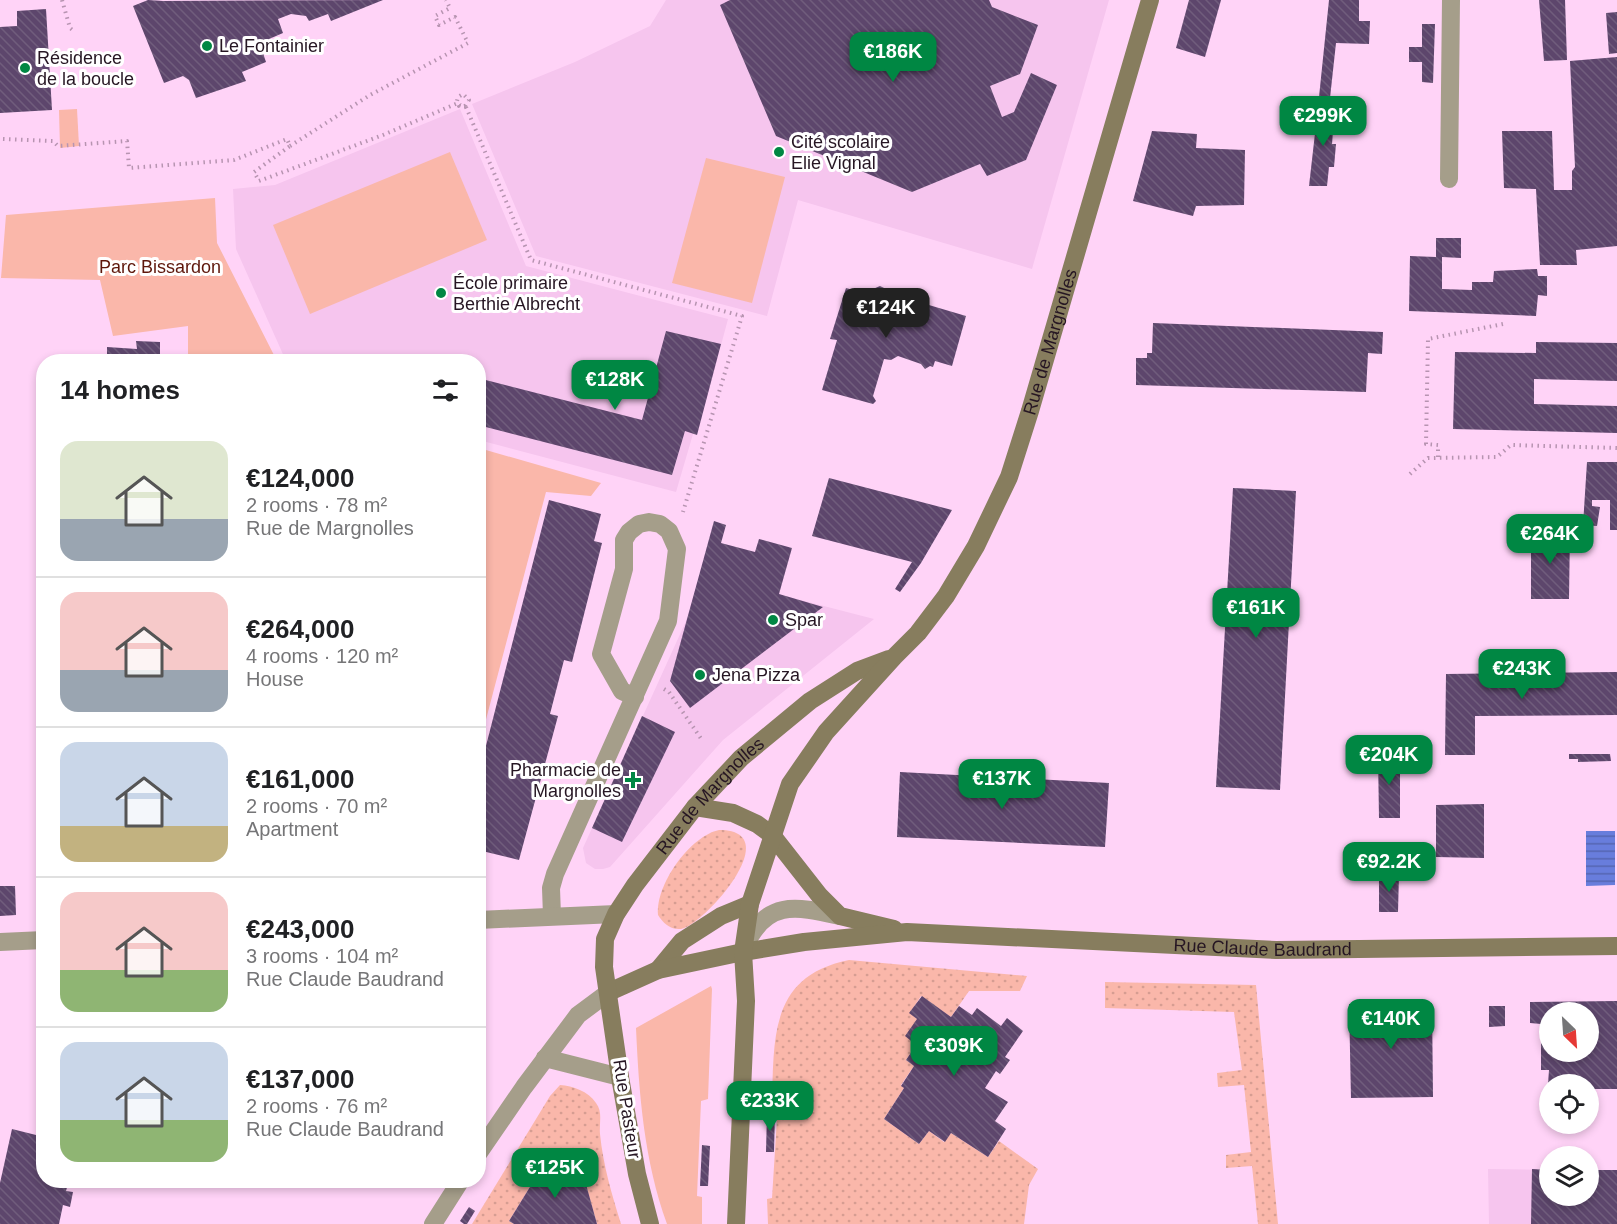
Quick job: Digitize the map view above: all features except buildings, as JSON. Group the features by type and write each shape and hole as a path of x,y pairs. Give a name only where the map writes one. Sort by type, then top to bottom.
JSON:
{"street":[{"name":"Rue de Margnolles","path":"743,952 750,904 789,784 826,732 918,633 946,596 976,546 1009,477 1150,0"},
{"path":"1449,179 1451,0"},
{"path":"552,916 551,888 555,874 635,697 668,621 677,549 669,531 660,524 649,522 629,532 624,540 624,568 601,654 622,691 635,697"},
{"name":"Rue de Margnolles","path":"609,992 604,967 605,939 616,914 635,885 695,807 741,758 810,701 857,671 894,657"},
{"path":"695,807 733,813 757,824 772,835 819,895 840,916"},
{"path":"658,970 682,941 721,916 750,904"},
{"path":"736,1224 746,1001 743,952 750,935 774,911 812,909 840,916"},
{"path":"486,920 616,914"},
{"name":"Rue Claude Baudrand","path":"840,916 907,932"},
{"name":"Rue Claude Baudrand","path":"743,952 804,942 907,932 1275,950 1617,946"},
{"path":"0,942 36,940"},
{"path":"486,1143 578,1015 609,992 658,970 743,952"},
{"name":"Rue Pasteur","path":"609,992 620,1077 650,1224"},
{"path":"545,1058 620,1077"},
{"path":"433,1224 456,1188"}],"path":[{"path":"62,0 70,28 75,32"},
{"path":"446,0 450,8 435,16 439,25 455,17 468,44 370,95 254,172 259,181 383,135 458,103 459,106 465,106 531,260 742,316 679,525 669,531"},
{"path":"3,139 53,141 58,146 127,141 129,168 234,160 287,139 290,146"},
{"path":"1438,457 1438,445 1426,444 1428,339 1503,324"},
{"path":"1410,474 1428,458 1497,457 1511,446 1617,448"},
{"path":"669,692 702,740"}],"shaded area":[{"name":"Cité scolaire Elie Vignal","path":"666,0 1109,0 1032,269 798,200 767,316 536,256 472,104 575,62 650,26"},
{"name":"École primaire Berthie Albrecht","path":"460,109 526,266 728,319 697,435 693,434 676,492 486,442 486,354 283,354 236,249 233,189 275,185"},
{"path":"700,574 874,619 723,740 610,867 595,869 586,863 583,848 686,621"},
{"path":"1488,1169 1539,1170 1539,1206 1599,1206 1599,1170 1617,1170 1617,1224 1489,1224"}],"green space":[{"path":"77,109 79,146 60,148 59,110"},
{"path":"450,152 487,240 310,314 273,225"},
{"path":"706,158 785,177 752,303 672,283"},
{"name":"Parc Bissardon","path":"215,198 217,243 273,354 188,354 188,326 113,336 100,280 1,278 6,215"},
{"path":"486,450 601,483 591,496 546,492 486,719"},
{"path":"719,830 738,834 746,845 744,861 721,896 706,912 692,924 681,929 670,927 658,915 662,890 668,877 686,852 708,834"},
{"path":"849,960 1027,976 1020,991 969,991 951,1017 921,996 910,1013 917,1019 916,1045 906,1060 914,1066 901,1085 904,1088 884,1119 919,1144 929,1131 944,1142 951,1133 988,1157 999,1141 1038,1169 1029,1185 1024,1224 768,1224 767,1199 772,1198 778,1103 772,1102 774,1055 776,1033 782,1013 790,995 804,980 823,968"},
{"path":"1105,982 1256,985 1278,1224 1258,1224 1252,1166 1226,1168 1226,1155 1251,1152 1244,1085 1218,1087 1217,1073 1242,1070 1234,1012 1105,1008"},
{"path":"711,986 708,1099 701,1101 697,1196 702,1197 702,1224 667,1224 653,1176 644,1127 636,1028"},
{"path":"560,1085 585,1092 598,1106 603,1157 621,1224 597,1224 584,1178 577,1180 542,1159 529,1179 533,1182 509,1221 514,1224 472,1224 550,1096"}],"water":[{"path":"1586,831 1615,831 1615,885 1586,886"}],"place":[{"name":"Le Fontainier","path":"207,46"},
{"name":"Résidence de la boucle","path":"25,68"},
{"name":"Cité scolaire Elie Vignal","path":"779,152"},
{"name":"École primaire Berthie Albrecht","path":"441,293"},
{"name":"Spar","path":"773,620"},
{"name":"Jena Pizza","path":"700,675"},
{"name":"Pharmacie de Margnolles","path":"633,780"}]}
